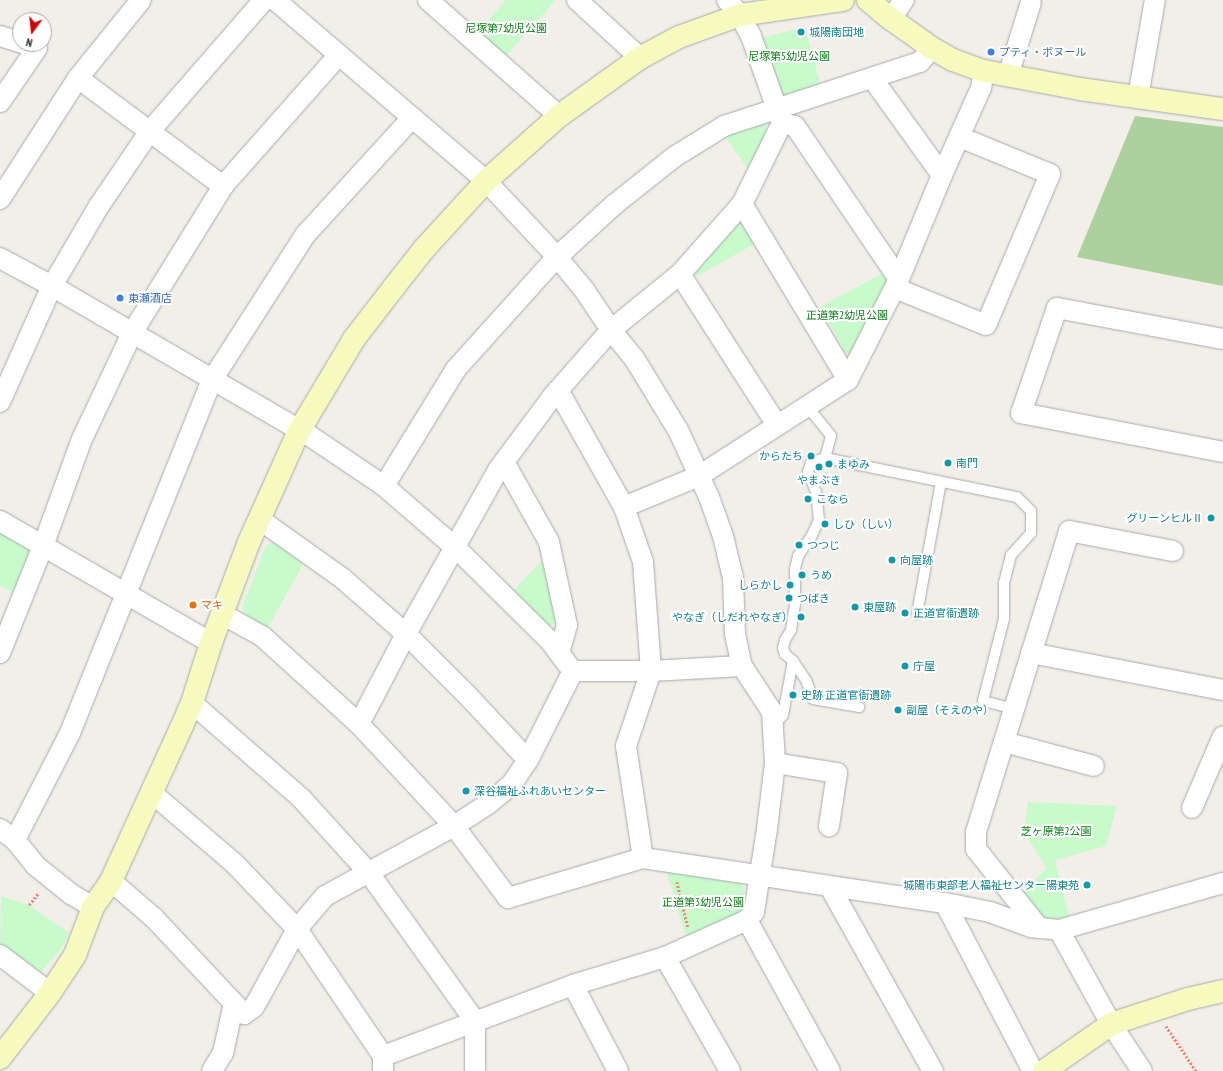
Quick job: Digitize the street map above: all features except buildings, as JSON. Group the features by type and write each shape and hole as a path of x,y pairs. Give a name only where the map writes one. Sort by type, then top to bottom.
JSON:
{"street":[{"path":"0,199 78,78 141,0"},
{"path":"0,402 52,286 99,206 150,131 264,0"},
{"path":"152,793 235,864 298,929 383,1064 475,1022 573,985 666,957 747,920 754,912 775,763 772,712 742,666 735,634 733,578 723,536 699,476 678,430 634,358 611,330 586,291 557,257 486,181 275,0"},
{"path":"428,0 559,116"},
{"path":"577,0 640,58"},
{"path":"0,1058 50,993 75,955 93,907 111,881 192,703 211,643 259,519 299,431 354,339 424,249 486,181 559,116 640,58 733,7 843,0"},
{"path":"868,0 891,19 932,48 953,60 984,71 1080,89 1223,109"},
{"path":"891,19 904,0"},
{"path":"1138,97 1155,0"},
{"path":"1008,76 1031,2"},
{"path":"733,7 751,36 780,116 795,126 897,284 986,325 1050,174 960,137"},
{"path":"0,36 12,40"},
{"path":"384,486 456,369 557,257 615,204 674,157 724,126 780,116 872,78 920,62 932,48"},
{"path":"0,102 34,52"},
{"path":"0,653 43,546 82,439 132,333 223,186 338,55"},
{"path":"624,508 699,476 848,380 897,284 942,175 960,137 980,88 984,71"},
{"path":"78,78 223,186"},
{"path":"872,78 942,175"},
{"path":"359,724 454,547 504,462 558,390 611,330 680,274 742,204 780,116"},
{"path":"93,907 71,894 36,866 7,835 70,733 212,380 305,235 412,118"},
{"path":"742,204 848,380"},
{"path":"0,258 52,286 299,431 310,436 384,486 454,547 550,640 573,671"},
{"path":"680,274 777,425"},
{"path":"1223,339 1057,308 1021,413 1223,452"},
{"path":"558,390 624,508 643,562 651,670 626,746 643,858"},
{"path":"504,462 549,542 567,625 559,653"},
{"path":"259,519 342,578 406,634 470,697 528,760"},
{"path":"0,521 211,643"},
{"path":"1039,928 976,849 976,832 1069,532 1173,551"},
{"path":"222,614 262,636 359,724 454,826 508,898 643,858 760,874 830,887 945,903 990,912 1031,927 1059,930 1223,883"},
{"path":"1031,653 1223,690"},
{"path":"573,671 651,670 742,666"},
{"path":"111,881 154,918 244,1014 254,1007 298,929 325,896 454,826 488,804 511,785 528,760 573,671"},
{"path":"192,703 301,798 369,873 475,1022 475,1071"},
{"path":"1192,808 1223,736"},
{"path":"1004,742 1094,766"},
{"path":"775,763 837,773 829,826"},
{"path":"830,887 933,1071"},
{"path":"945,903 1032,1071"},
{"path":"747,920 830,1071"},
{"path":"1059,930 1111,1024 1142,1071"},
{"path":"0,955 50,993"},
{"path":"666,957 730,1071"},
{"path":"573,985 618,1071"},
{"path":"1044,1071 1111,1024 1156,1011 1188,999 1223,991"},
{"path":"212,1071 223,1052 234,1003"}],"lane":[{"path":"807,406 831,436 825,458"},
{"path":"859,707 813,700 806,680 793,661 785,654 783,648 785,640 791,630 795,604 795,569 798,556 812,535 819,520 816,492 808,472 811,463 825,458 1017,497 1031,511 1030,533 1011,555 1004,583 1004,619 983,701 1014,709"},
{"path":"917,614 941,482"},
{"path":"773,727 783,715 793,661"}],"path":[{"path":"672,862 693,944"},
{"path":"683,904 724,898"},
{"path":"1156,1011 1196,1071"}],"green space":[{"name":"尼塚第7幼児公園","path":"506,0 556,0 505,57 477,32"},
{"name":"尼塚第5幼児公園","path":"805,27 822,90 780,101 757,39"},
{"path":"1135,116 1223,127 1223,286 1077,257"},
{"path":"758,123 765,123 766,131 762,145 749,170 725,137"},
{"path":"735,221 743,221 756,243 698,276 695,272 697,265"},
{"name":"正道第2幼児公園","path":"883,273 886,281 853,353 850,356 845,352 820,307"},
{"path":"0,532 35,551 18,595 0,586"},
{"path":"279,541 305,561 267,629 248,618 242,608 266,545"},
{"path":"547,555 556,621 549,627 513,591"},
{"name":"芝ヶ原第2公園","path":"1028,802 1117,806 1106,846 1055,860 1070,920 1043,922 1020,895 1047,868 1024,833"},
{"name":"正道第3幼児公園","path":"666,870 741,880 746,901 740,915 686,937"},
{"path":"1,896 29,905 69,933 59,952 37,976 0,948"}],"place":[{"name":"城陽南団地","path":"801,32"},
{"name":"プティ・ボヌール","path":"991,52"},
{"name":"東瀬酒店","path":"120,298"},
{"name":"からたち","path":"811,456"},
{"name":"南門","path":"948,463"},
{"name":"まゆみ","path":"829,464"},
{"name":"やまぶき","path":"819,467"},
{"name":"こなら","path":"808,499"},
{"name":"グリーンヒルⅡ","path":"1211,518"},
{"name":"しひ（しい）","path":"825,524"},
{"name":"つつじ","path":"799,545"},
{"name":"向屋跡","path":"892,560"},
{"name":"うめ","path":"802,575"},
{"name":"しらかし","path":"790,585"},
{"name":"つばき","path":"789,598"},
{"name":"マキ","path":"193,605"},
{"name":"東屋跡","path":"855,607"},
{"name":"正道官衙遺跡","path":"905,613"},
{"name":"やなぎ（しだれやなぎ）","path":"801,617"},
{"name":"庁屋","path":"905,666"},
{"name":"史跡 正道官衙遺跡","path":"793,695"},
{"name":"副屋（そえのや）","path":"898,710"},
{"name":"深谷福祉ふれあいセンター","path":"466,791"},
{"name":"城陽市東部老人福祉センター陽東苑","path":"1087,885"}]}
